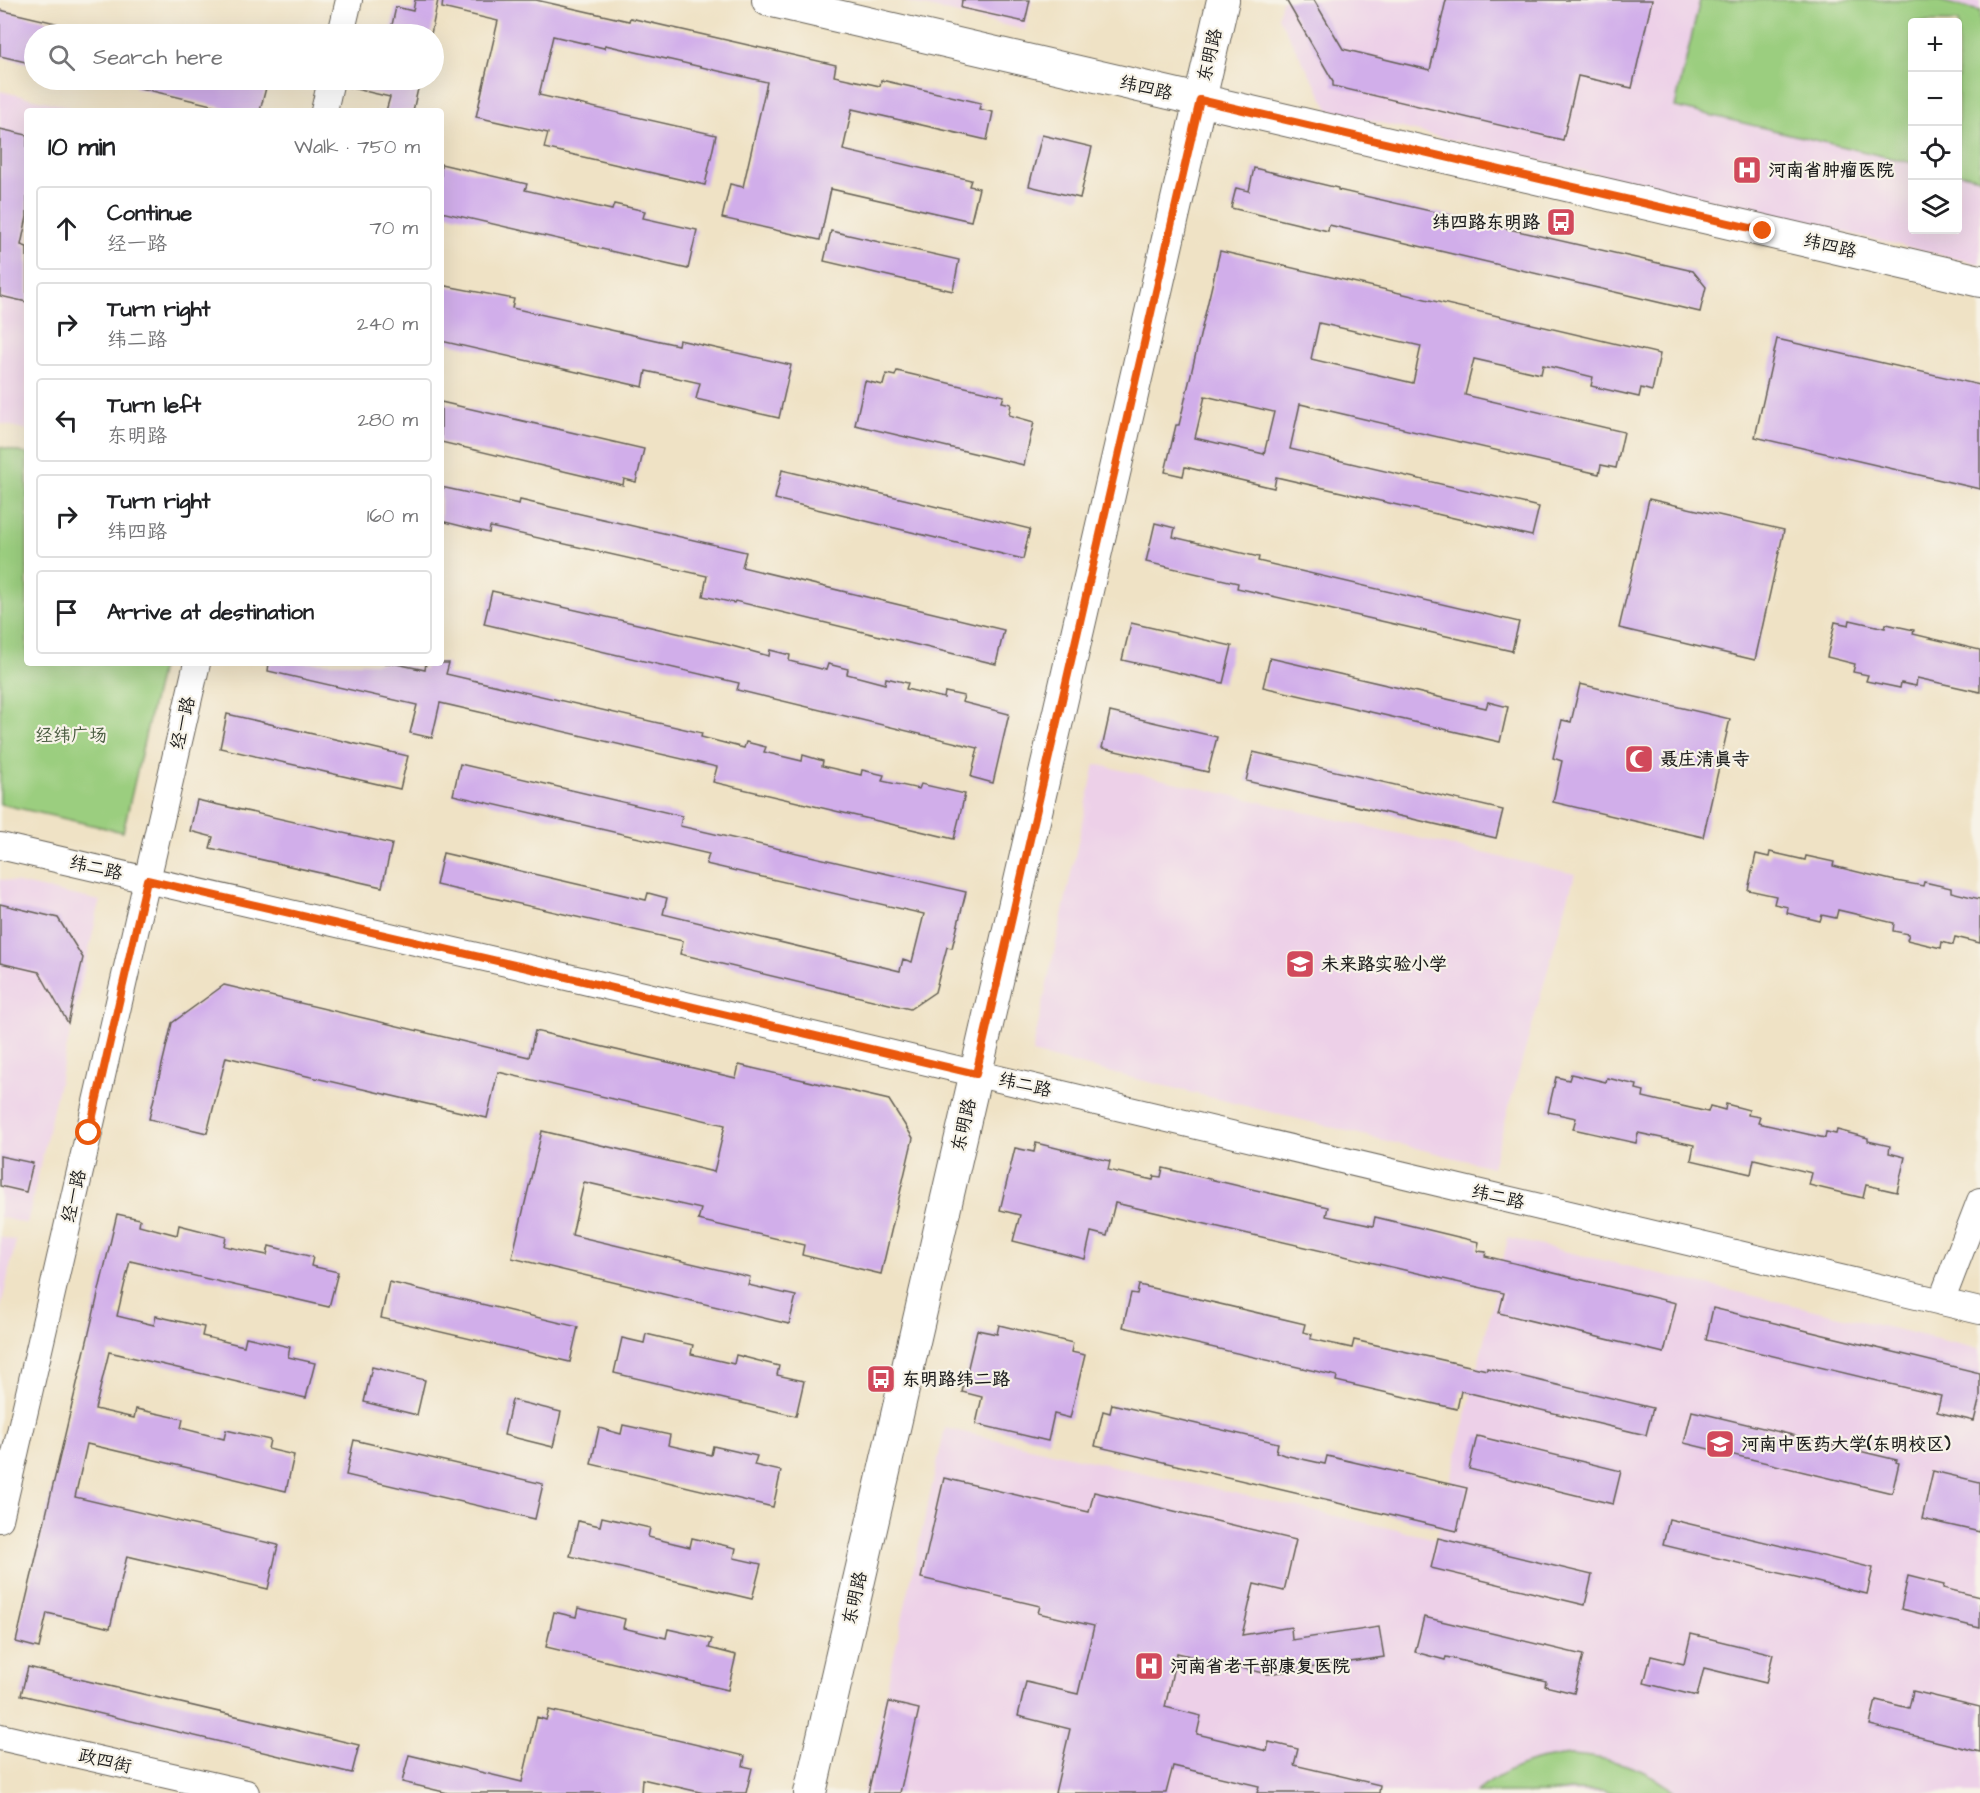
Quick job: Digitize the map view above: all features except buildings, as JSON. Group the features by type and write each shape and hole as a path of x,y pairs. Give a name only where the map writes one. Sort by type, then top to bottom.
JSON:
{"street":[{"path":"343,24 349,0"},
{"name":"纬四路","path":"768,0 1980,281"},
{"name":"东明路","path":"810,1793 1223,0"},
{"path":"325,108 329,90"},
{"name":"经一路","path":"0,1519 196,666"},
{"name":"纬二路","path":"0,846 574,978 1980,1311"},
{"path":"1941,1302 1980,1201"},
{"name":"政四街","path":"0,1737 246,1793"}],"shaded area":[{"path":"899,0 1032,0 1025,30"},
{"name":"河南省肿瘤医院","path":"1282,0 1980,0 1980,264 1330,111 1278,17"},
{"path":"0,91 74,108 24,108 24,429 0,423"},
{"name":"未来路实验小学","path":"1095,764 1575,874 1492,1167 1032,1053"},
{"path":"0,879 100,901 27,1224 0,1217"},
{"path":"0,1237 16,1241 0,1311"},
{"name":"河南中医药大学(东明校区)","path":"1508,1238 1980,1349 1980,1793 863,1793 945,1428 1437,1539"}],"green space":[{"path":"1700,0 1935,0 1980,11 1980,178 1962,174 1962,18 1908,18 1908,162 1675,107"},
{"name":"经纬广场","path":"0,447 24,453 24,666 161,666 123,832 0,804"},
{"path":"1571,1755 1613,1761 1640,1770 1675,1793 1608,1793 1570,1790 1547,1793 1475,1793 1486,1784 1520,1766"}],"place":[{"name":"河南省肿瘤医院","path":"1747,170"},
{"name":"纬四路东明路","path":"1561,222"},
{"name":"聂庄清真寺","path":"1639,759"},
{"name":"未来路实验小学","path":"1300,964"},
{"name":"东明路纬二路","path":"881,1379"},
{"name":"河南中医药大学(东明校区)","path":"1720,1444"},
{"name":"河南省老干部康复医院","path":"1149,1666"}],"route":[{"path":"89,1133 147,880 976,1074 1200,100 1763,231"}]}
